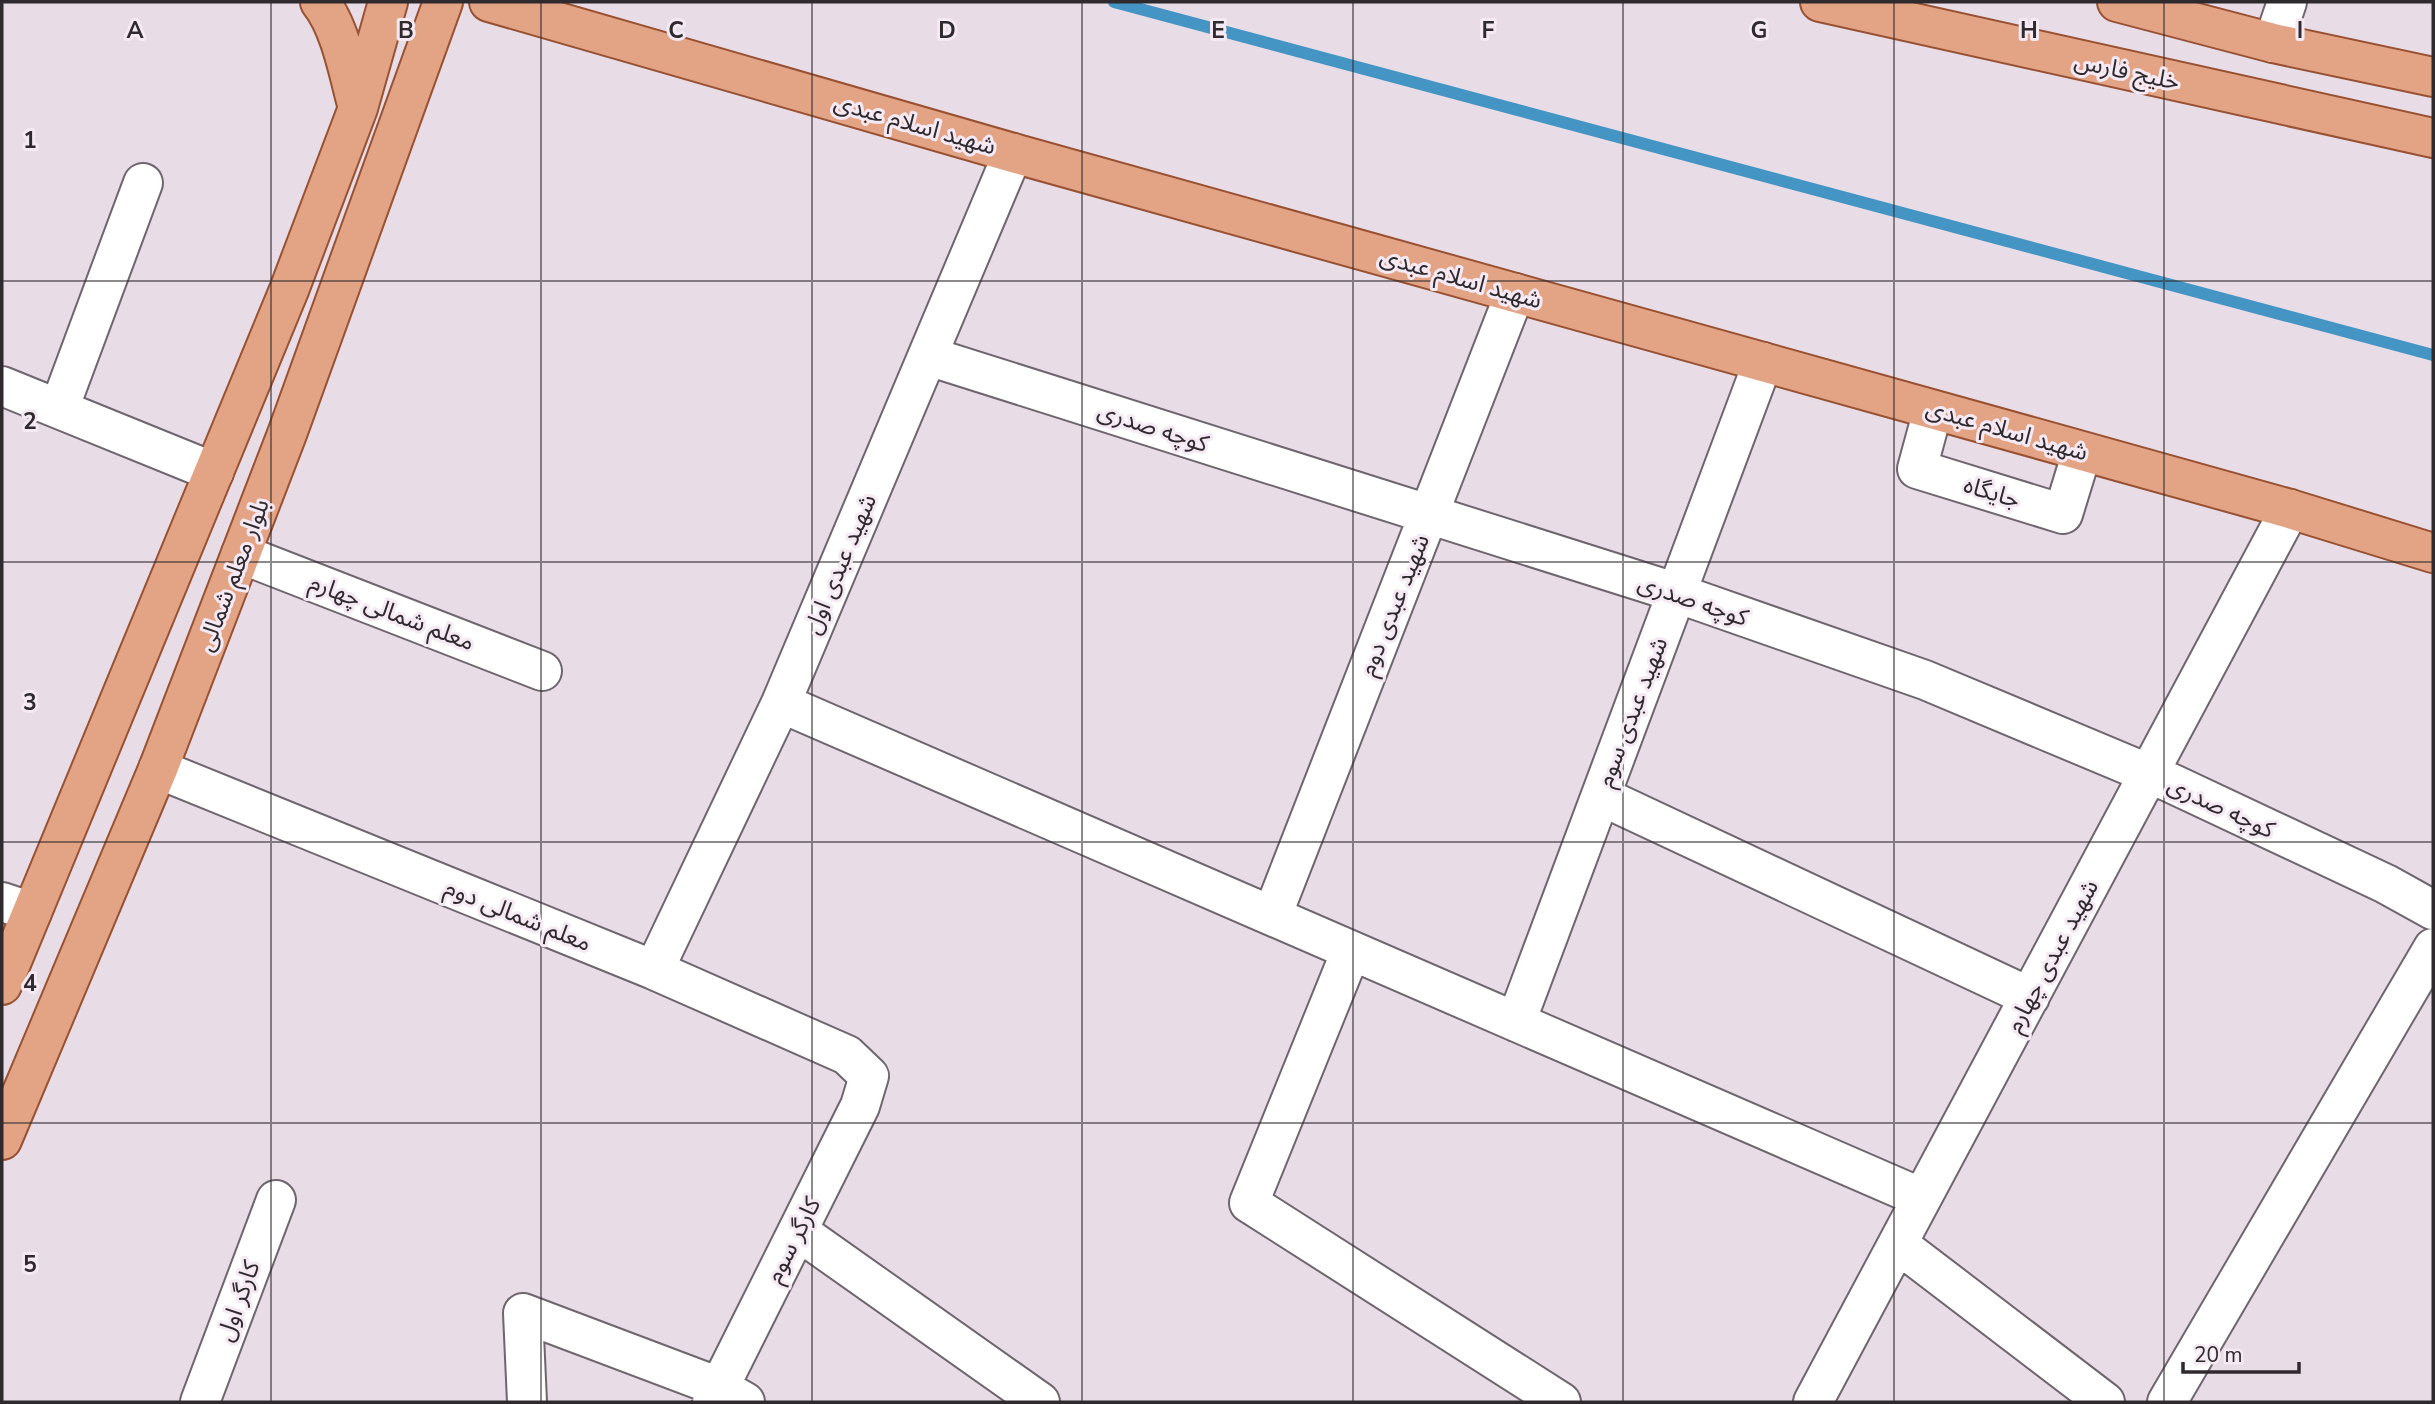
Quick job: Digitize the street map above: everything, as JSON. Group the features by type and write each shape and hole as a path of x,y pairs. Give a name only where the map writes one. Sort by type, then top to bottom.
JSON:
{"main road":[{"path":"320,2 326,9 342,52 358,108"},
{"path":"2,985 17,907 214,472 289,290 358,108 388,2"},
{"name":"بلوار معلم شمالی","path":"2,1140 158,769 287,434 443,2"},
{"name":"شهید اسلام عبدی","path":"489,2 1013,153 2290,509 2433,553"},
{"name":"خلیج فارس","path":"1820,2 2433,138"},
{"path":"2117,2 2273,43 2433,77"},
{"path":"238,412 287,434"}],"street":[{"path":"2273,43 2287,2"},
{"name":"شهید عبدی اول","path":"654,970 781,703 1013,153"},
{"path":"60,409 143,183"},
{"name":"شهید عبدی دوم","path":"1272,916 1515,293"},
{"name":"کوچه صدری","path":"928,356 1677,593 1925,680 2148,773 2386,884 2433,910"},
{"name":"شهید عبدی سوم","path":"1516,1022 1763,362"},
{"path":"2,386 214,472"},
{"name":"جایگاه","path":"1933,410 1917,469 2063,514 2082,452"},
{"name":"شهید عبدی چهارم","path":"1813,1402 2290,509"},
{"name":"معلم شمالی چهارم","path":"241,554 542,671"},
{"path":"781,703 1922,1198"},
{"name":"معلم شمالی دوم","path":"158,769 654,970 847,1055 869,1076"},
{"path":"1601,796 2030,997"},
{"path":"2167,1402 2433,948"},
{"path":"1351,951 1249,1203 1561,1402"},
{"name":"کارگر سوم","path":"726,1397 798,1231 860,1106 869,1076"},
{"name":"کارگر اول","path":"200,1402 276,1200"},
{"path":"798,1231 1040,1402"},
{"path":"1898,1244 2105,1402"},
{"path":"527,1402 523,1313 726,1397"}],"waterway":[{"path":"1114,2 2433,355"}]}
